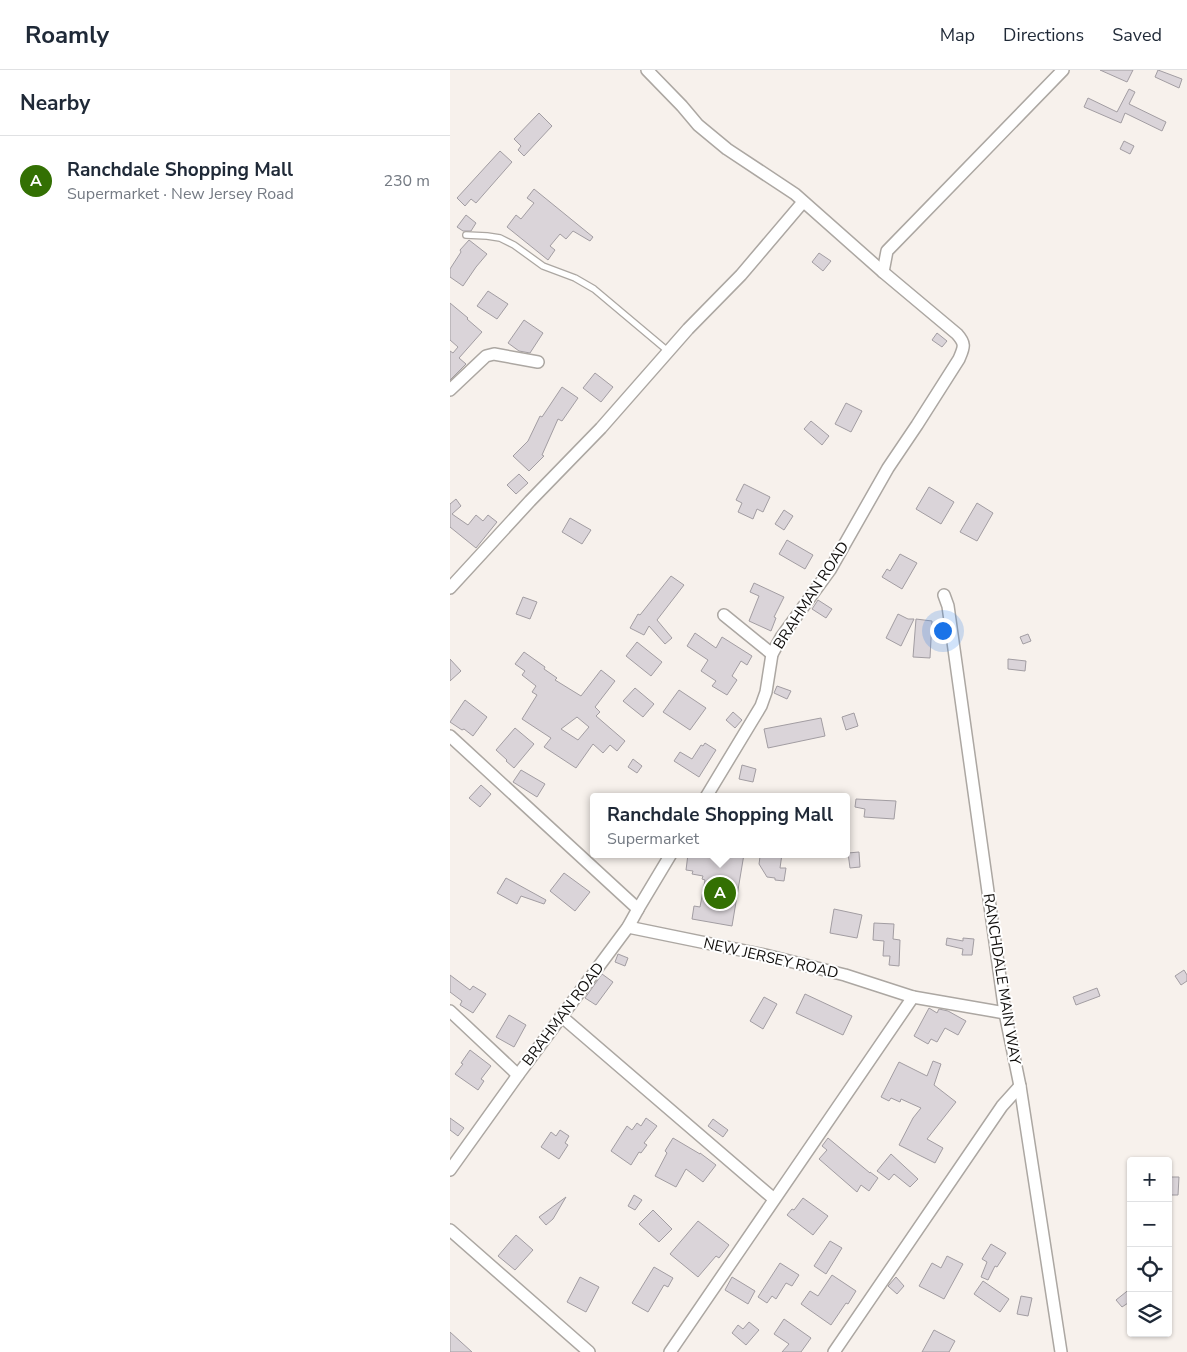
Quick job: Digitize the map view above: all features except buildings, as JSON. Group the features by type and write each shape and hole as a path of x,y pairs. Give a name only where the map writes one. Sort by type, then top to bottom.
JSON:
{"street":[{"path":"647,70 698,125 727,149 795,194 882,272 887,251 1063,70"},
{"path":"450,588 530,501 601,428 688,329 741,274 803,202"},
{"path":"864,255 887,251"},
{"name":"BRAHMAN ROAD","path":"708,793 761,706 766,692 772,654 782,636 830,570 888,468 917,426 964,348 962,340 957,334 882,272"},
{"path":"450,390 486,356 494,354 538,362"},
{"name":"RANCHDALE MAIN WAY","path":"946,601 1005,1013 1020,1086 1060,1352"},
{"path":"724,615 772,654"},
{"path":"450,736 638,908"},
{"name":"BRAHMAN ROAD","path":"450,1170 628,927 669,858"},
{"name":"NEW JERSEY ROAD","path":"628,927 765,955 845,975 913,996 1005,1013"},
{"path":"670,1352 913,996"},
{"path":"450,1011 518,1075"},
{"path":"561,1016 774,1199"},
{"path":"834,1352 1002,1106 1020,1086"},
{"path":"450,1230 588,1352"}],"lane":[{"path":"466,235 500,238 543,266 575,278 594,289 669,352"}],"place":[{"name":"Ranchdale Shopping Mall","path":"720,893"}]}
